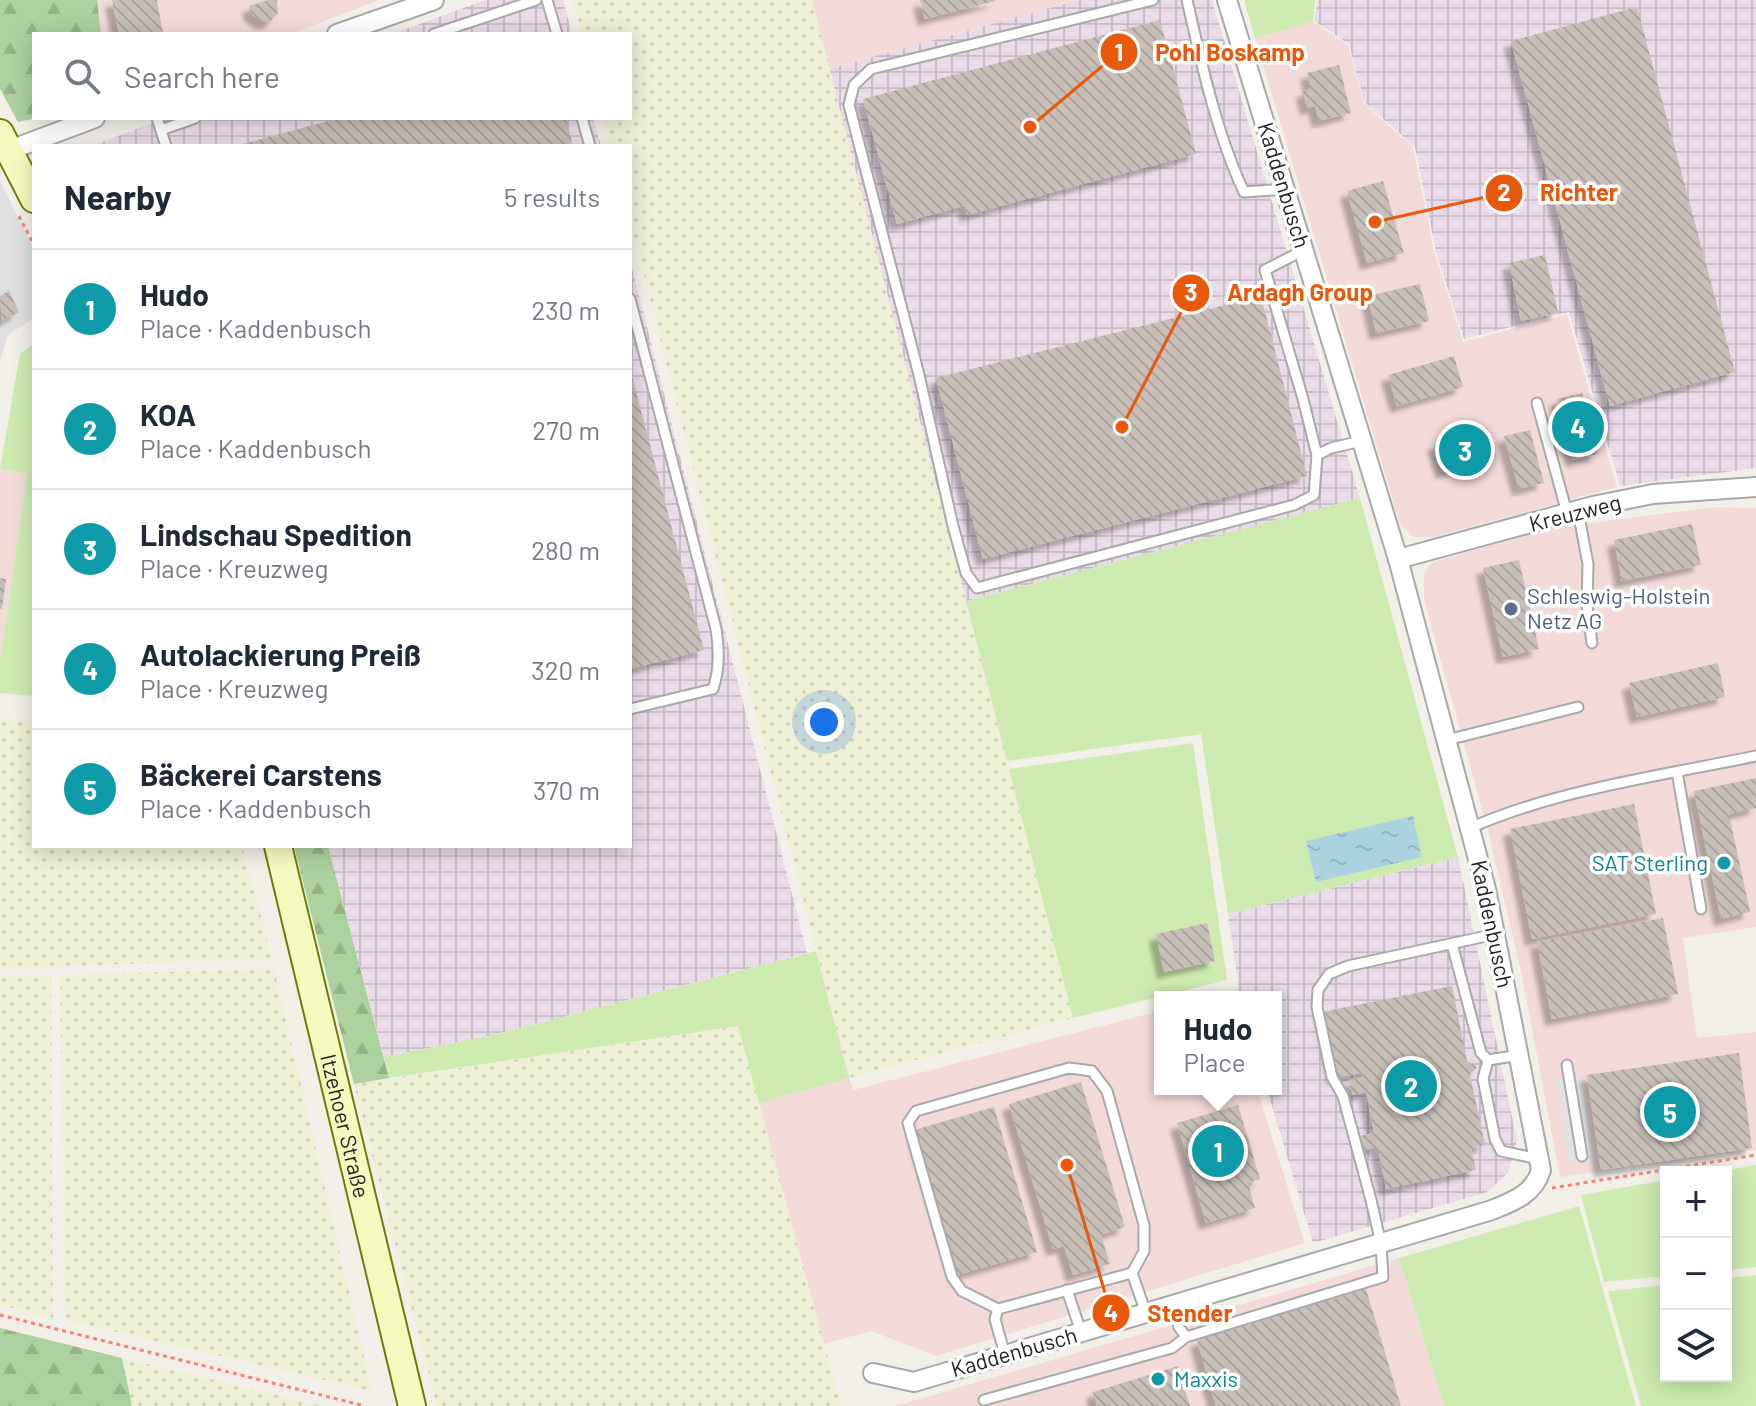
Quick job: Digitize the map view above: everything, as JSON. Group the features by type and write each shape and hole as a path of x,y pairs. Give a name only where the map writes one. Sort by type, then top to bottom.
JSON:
{"main road":[{"path":"5,142 32,195"},
{"name":"Itzehoer Straße","path":"278,848 412,1406"}],"street":[{"path":"361,30 434,0"},
{"name":"Kaddenbusch","path":"873,1373 914,1382 1381,1244 1516,1201 1537,1182 1541,1170 1496,934 1447,740 1398,559 1227,0"},
{"path":"5,142 88,120"},
{"name":"Kreuzweg","path":"1398,559 1653,494 1756,487"}],"lane":[{"path":"440,32 536,0"},
{"path":"547,0 556,32"},
{"path":"1153,0 871,69 854,85 849,105 919,375 933,447 966,573 977,588 1294,505 1314,495 1317,455 1265,270 1304,250"},
{"path":"1187,0 1235,173 1244,192 1286,189"},
{"path":"158,120 165,144"},
{"path":"161,130 189,120"},
{"path":"583,120 589,144"},
{"path":"632,307 716,629 719,653 718,674 713,689 632,709"},
{"path":"1537,403 1588,564 1587,605 1592,643"},
{"path":"1317,455 1331,448 1362,441"},
{"path":"1447,740 1578,707"},
{"path":"1470,828 1498,815 1617,784 1756,756"},
{"path":"1677,772 1701,909"},
{"path":"984,1400 1172,1348 1186,1337 1383,1277 1381,1244 1343,1096 1332,1077 1317,1007 1318,990 1329,974 1348,966 1496,934"},
{"path":"1452,944 1481,1053 1488,1060"},
{"path":"1488,1060 1520,1055"},
{"path":"1488,1060 1483,1079 1495,1139 1501,1151 1539,1159"},
{"path":"1567,1065 1582,1156"},
{"path":"1069,1068 1092,1071 1107,1091 1144,1225 1144,1251 1132,1273 998,1309 962,1291 952,1277 908,1123 916,1111 1069,1068"},
{"path":"1132,1273 1146,1313"},
{"path":"1067,1290 1081,1332"},
{"path":"1172,1305 1179,1327 1186,1337"},
{"path":"998,1309 995,1319 1005,1355"}],"path":[{"path":"1528,1192 1756,1155"},
{"path":"0,1315 365,1406"}],"shaded area":[{"path":"97,0 379,0 296,32 101,32"},
{"path":"485,0 563,0 571,32 398,32"},
{"path":"812,0 1079,0 829,69"},
{"path":"1079,0 1212,0 1360,498 966,601 829,69"},
{"path":"1318,0 1756,0 1756,468 1620,486 1569,312 1464,339 1436,252 1415,147 1364,102 1349,44 1314,21"},
{"path":"1313,22 1348,45 1364,104 1413,147 1434,251 1463,342 1567,314 1617,487 1433,537 1413,537 1400,524 1255,38"},
{"path":"161,120 594,120 600,144 96,144"},
{"path":"0,181 32,246 32,319 8,335 0,361"},
{"path":"632,269 807,953 493,1035 384,1057 329,848 632,848"},
{"path":"0,469 27,474 0,662"},
{"path":"1715,507 1756,508 1756,927 1683,938 1697,1038 1756,1032 1756,1150 1560,1177 1521,971 1487,827 1424,600 1424,573 1433,562 1552,528"},
{"path":"1458,857 1517,1141 1508,1173 1487,1192 1313,1243 1269,1095 1282,1095 1282,991 1239,991 1228,914"},
{"path":"1154,1013 1154,1095 1259,1095 1305,1243 936,1356 871,1331 824,1344 759,1103 849,1078 853,1090"},
{"path":"1582,1075 1596,1160 1570,1164 1556,1080"},
{"path":"1399,1258 1444,1406 896,1406"}],"green space":[{"path":"0,0 97,0 101,32 32,32 32,119 18,122 0,89"},
{"path":"573,0 812,0 1073,1018 849,1078 632,229 632,144 610,144 604,120 632,120 632,32 581,32"},
{"path":"1244,0 1315,0 1313,22 1255,38"},
{"path":"32,345 32,696 0,693 0,662 27,474 0,469 20,354"},
{"path":"1360,498 1458,857 1228,914 1201,734 1007,761 966,601"},
{"path":"0,719 32,722 32,848 243,848 272,958 0,969"},
{"path":"1193,743 1227,980 1182,991 1154,991 1154,998 1073,1018 1009,769"},
{"path":"295,848 329,848 389,1078 354,1084"},
{"path":"816,951 849,1078 759,1103 738,1026 389,1078 384,1057 493,1035"},
{"path":"274,969 372,1391 65,1320 60,975"},
{"path":"51,975 53,1318 0,1305 0,976"},
{"path":"738,1026 841,1406 437,1406 354,1084"},
{"path":"1756,1165 1756,1267 1732,1269 1732,1169"},
{"path":"1660,1181 1660,1277 1604,1282 1581,1195"},
{"path":"1579,1206 1636,1406 1444,1406 1399,1258"},
{"path":"1756,1275 1756,1406 1641,1406 1608,1291 1660,1286 1660,1382 1732,1382 1732,1277"},
{"path":"0,1328 122,1358 132,1406 0,1406"},
{"path":"122,1358 322,1406 132,1406"}],"water":[{"path":"1413,816 1422,857 1316,882 1306,841"}],"building":[{"path":"112,0 157,0 163,32 119,32"},
{"path":"277,0 278,13 270,22 263,22 252,15 249,6"},
{"path":"920,0 995,0 995,1 925,19"},
{"path":"1637,7 1735,372 1610,406 1511,41"},
{"path":"1160,20 1196,154 967,215 964,206 897,224 863,99"},
{"path":"1339,65 1351,113 1319,121 1315,106 1307,108 1303,91 1311,89 1307,73"},
{"path":"332,120 566,120 572,144 242,144"},
{"path":"1383,181 1404,253 1367,263 1347,191"},
{"path":"1545,255 1558,313 1521,321 1509,263"},
{"path":"1420,284 1429,321 1376,333 1368,296"},
{"path":"9,291 19,312 2,321 0,296"},
{"path":"1261,296 1307,476 983,559 936,378"},
{"path":"1454,356 1463,387 1397,406 1388,375"},
{"path":"632,377 704,650 632,668"},
{"path":"1582,393 1598,454 1573,460 1557,399"},
{"path":"1487,428 1496,456 1443,472 1434,444"},
{"path":"1530,430 1544,483 1519,489 1504,436"},
{"path":"1692,524 1701,565 1622,581 1614,540"},
{"name":"Schleswig-Holstein Netz AG","path":"1519,560 1539,649 1503,657 1483,568"},
{"path":"0,578 6,579 2,609 0,609"},
{"path":"1718,663 1725,697 1637,717 1629,683"},
{"name":"SAT Sterling","path":"1756,778 1756,808 1729,814 1750,912 1721,919 1694,791"},
{"path":"1634,804 1656,914 1532,939 1510,829"},
{"path":"1663,918 1678,994 1552,1019 1537,942"},
{"path":"1207,923 1215,961 1164,972 1156,934"},
{"path":"1452,986 1467,1061 1477,1067 1470,1075 1485,1145 1471,1148 1476,1170 1386,1189 1378,1147 1363,1151 1360,1136 1374,1133 1366,1092 1352,1095 1349,1080 1363,1077 1362,1073 1334,1078 1322,1012"},
{"path":"1739,1053 1752,1148 1601,1170 1587,1075"},
{"path":"1081,1082 1125,1227 1101,1235 1110,1264 1073,1275 1064,1246 1053,1249 1009,1104"},
{"path":"1238,1105 1260,1179 1248,1183 1255,1208 1206,1223 1177,1123"},
{"path":"994,1107 1037,1252 957,1275 914,1130"},
{"path":"1366,1289 1401,1406 1216,1406 1197,1340"},
{"name":"Maxxis","path":"1178,1366 1190,1406 1097,1406 1093,1392"}],"place":[{"name":"Pohl Boskamp","path":"1030,127"},
{"name":"Richter","path":"1375,222"},
{"name":"Ardagh Group","path":"1122,427"},
{"name":"Autolackierung Preiß","path":"1578,427"},
{"name":"Lindschau Spedition","path":"1465,450"},
{"name":"Schleswig-Holstein Netz AG","path":"1511,609"},
{"name":"SAT Sterling","path":"1724,863"},
{"name":"KOA","path":"1411,1086"},
{"name":"Bäckerei Carstens","path":"1670,1112"},
{"name":"Hudo","path":"1218,1151"},
{"name":"Stender","path":"1067,1165"},
{"name":"Maxxis","path":"1158,1379"}]}
